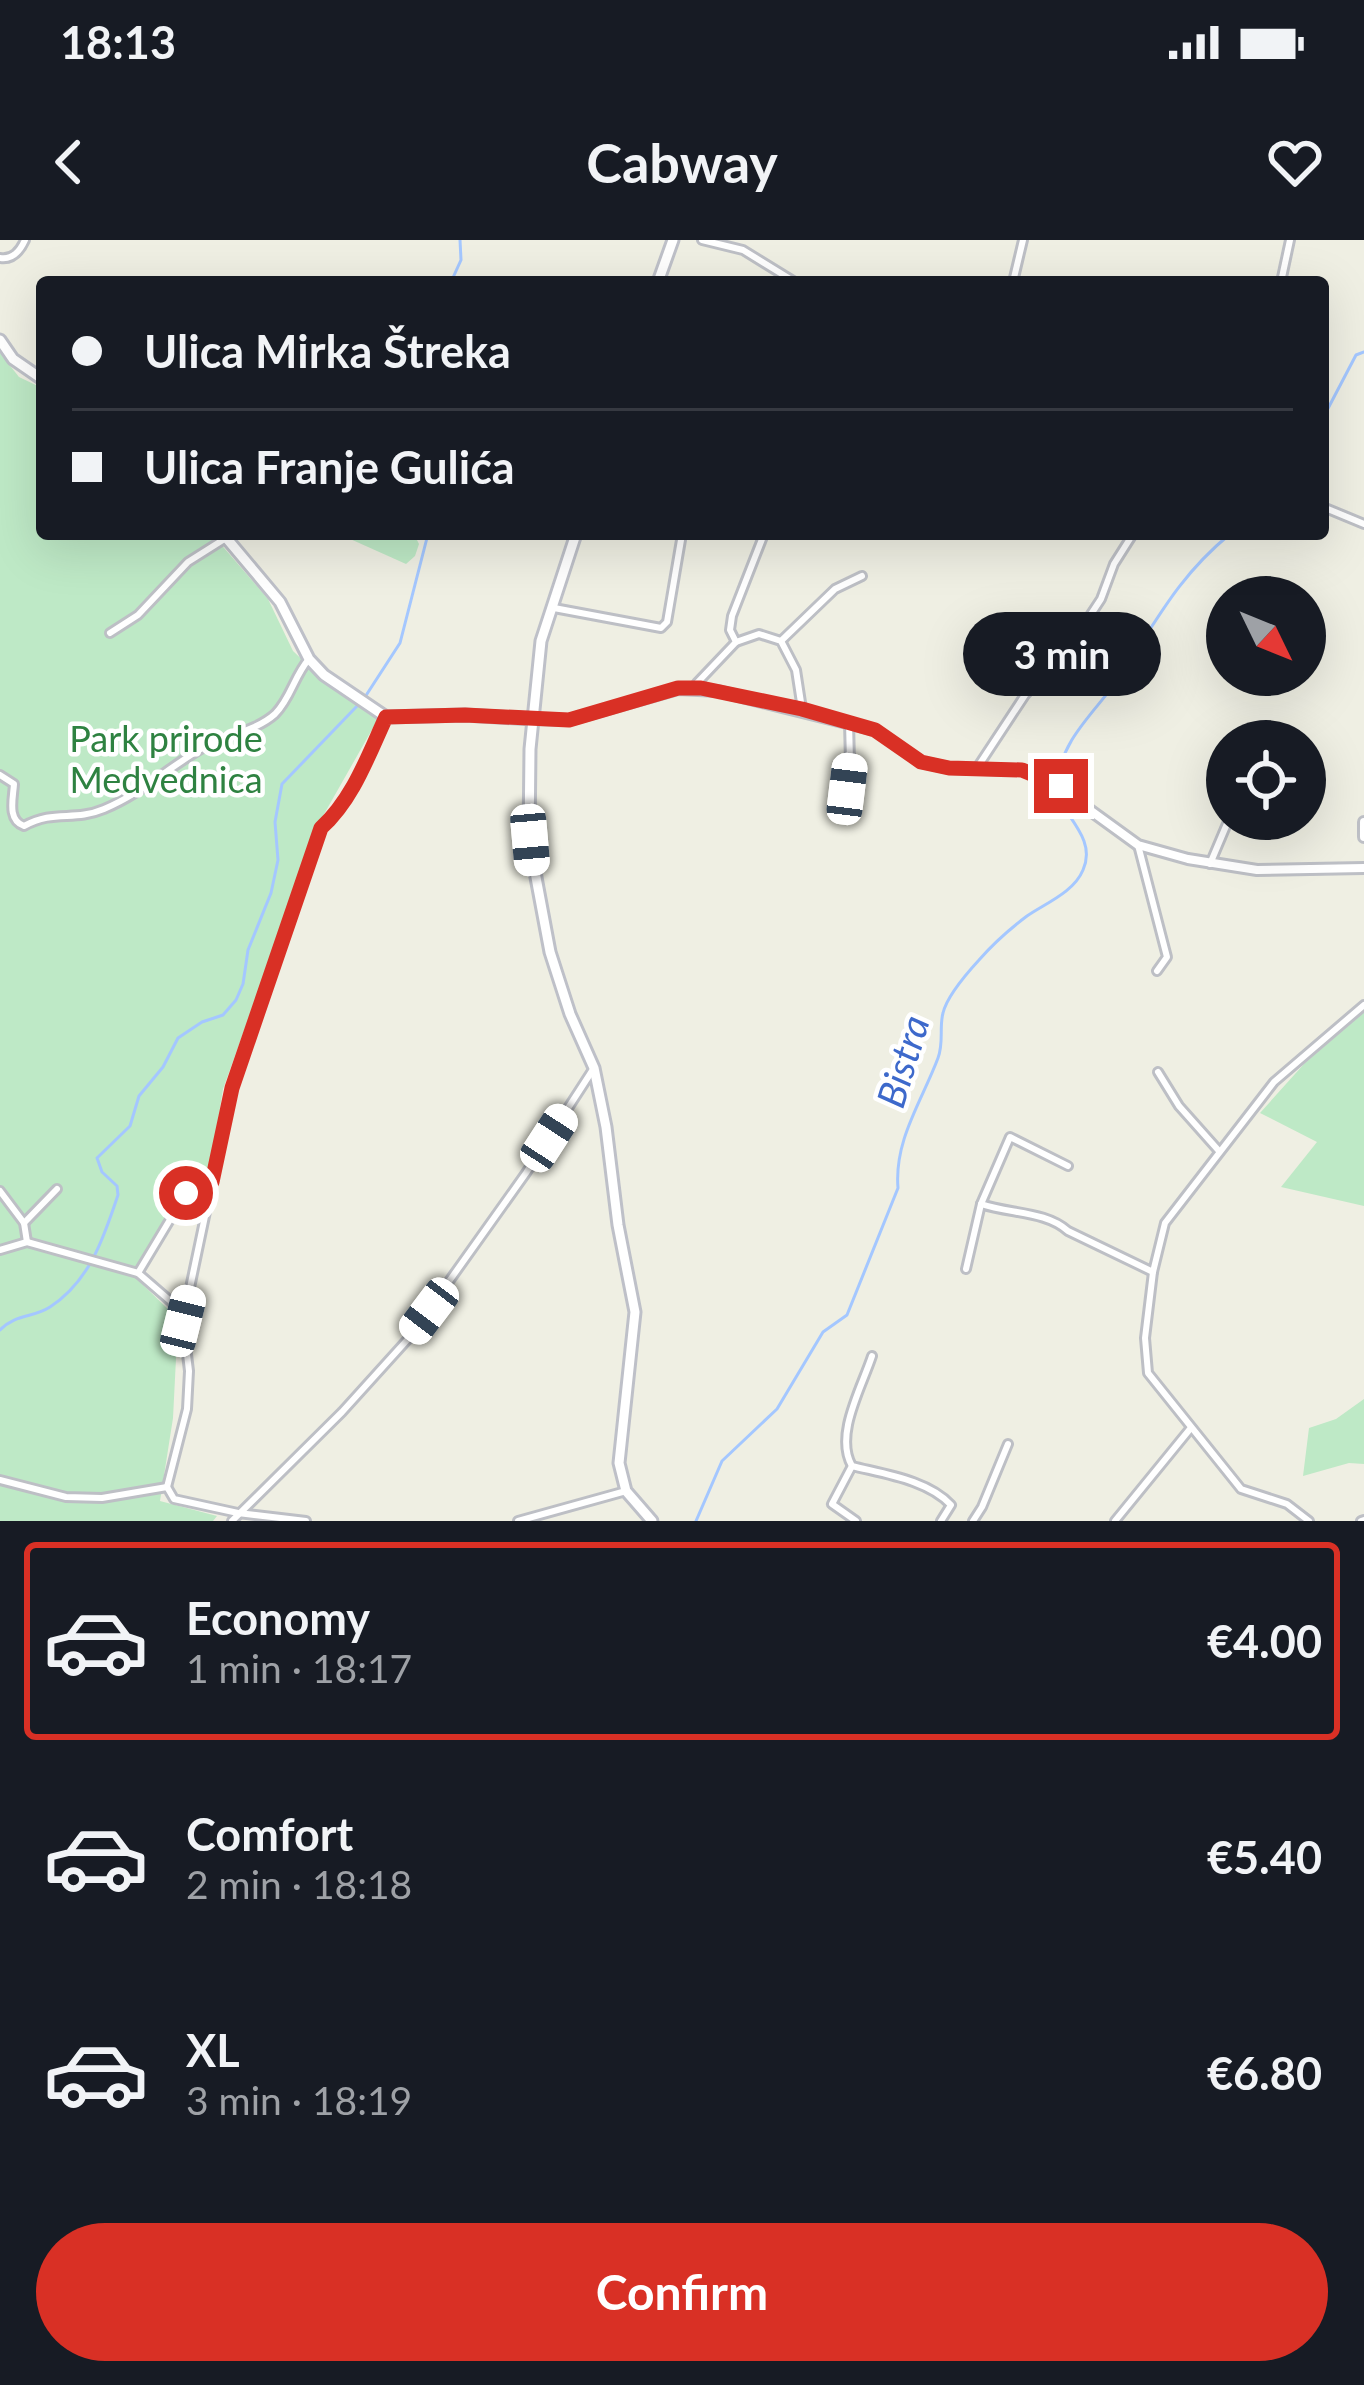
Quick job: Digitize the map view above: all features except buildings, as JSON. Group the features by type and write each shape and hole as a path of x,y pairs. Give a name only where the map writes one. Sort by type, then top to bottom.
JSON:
{"main road":[{"path":"660,276 673,240"},
{"path":"0,340 13,359 36,375"},
{"path":"227,540 280,602 309,659 386,717 532,719"},
{"path":"574,540 542,641 532,719 528,794 532,869 550,952 594,1068 635,1312 619,1463 626,1491 648,1520"}],"street":[{"path":"0,258 21,250 25,240"},
{"path":"702,240 743,250 785,276"},
{"path":"1014,276 1023,240"},
{"path":"1281,276 1290,240"},
{"path":"1329,509 1364,524"},
{"path":"110,633 138,615 188,562 218,540"},
{"path":"550,608 661,628 667,622 681,540"},
{"path":"736,642 730,630 732,616 762,540"},
{"path":"977,768 1025,694 1074,640 1101,599 1129,540"},
{"path":"782,641 835,590 862,576"},
{"path":"701,688 698,683 736,642 759,634 782,641 797,672 802,709"},
{"path":"0,775 14,784 13,818 18,824 24,826 49,814 86,816 167,774 197,751 274,715 309,659"},
{"path":"532,719 569,720 678,688 701,688 875,730 921,762 1022,770 1047,779 1138,845 1210,864 1257,870 1364,868"},
{"path":"167,1487 187,1409 189,1371 183,1321 232,1088 321,828 338,813 386,717"},
{"path":"843,809 850,762 849,722"},
{"path":"1364,822 1364,837"},
{"path":"1210,864 1220,840"},
{"path":"1138,845 1167,957 1157,971"},
{"path":"1309,1521 1287,1504 1241,1489 1148,1373 1144,1338 1165,1222 1274,1082 1364,1005"},
{"path":"232,1521 408,1339 594,1068"},
{"path":"1158,1072 1179,1106 1220,1151"},
{"path":"966,1269 982,1204 1010,1137 1068,1166"},
{"path":"138,1273 186,1193 212,1182"},
{"path":"24,1223 57,1189"},
{"path":"0,1192 24,1223 27,1241"},
{"path":"982,1204 1056,1221 1067,1231 1153,1272"},
{"path":"0,1250 27,1241 138,1273 175,1305 183,1321"},
{"path":"872,1356 844,1450 852,1466 908,1480 943,1497 951,1505 941,1521"},
{"path":"1115,1521 1190,1429"},
{"path":"973,1521 1008,1444"},
{"path":"852,1466 832,1504 856,1521"},
{"path":"0,1480 65,1497 102,1498 167,1487"},
{"path":"167,1487 175,1498 238,1513 306,1521"},
{"path":"518,1521 626,1491"}],"green space":[{"name":"Park prirode Medvednica","path":"0,353 19,377 36,385 36,540 217,540 268,599 293,651 330,686 378,719 319,823 223,1089 209,1176 182,1190 133,1275 178,1319 173,1418 160,1501 217,1516 213,1521 0,1521"},
{"path":"352,540 417,540 415,556 406,564"},
{"path":"1364,1012 1364,1206 1281,1187 1317,1142 1260,1113 1304,1064"},
{"path":"1364,1399 1364,1464 1349,1463 1303,1476 1309,1428 1336,1419"}],"waterway":[{"path":"454,276 461,260 460,240"},
{"name":"Bistra","path":"1329,407 1356,355 1364,352"},
{"path":"365,697 400,643 426,540"},
{"name":"Bistra","path":"1058,781 1066,751 1082,725 1182,584 1223,540"},
{"path":"0,1330 64,1296 94,1257 118,1195 97,1158 130,1126 139,1096 163,1067 178,1038 223,1015 236,1000 248,950 271,893 278,860 275,822 282,784 359,704"},
{"name":"Bistra","path":"696,1521 722,1461 777,1409 823,1332 847,1315 898,1188 900,1153 938,1058 949,999 996,942 1066,891 1083,870 1084,840 1057,790"}],"route":[{"path":"186,1193 212,1182 232,1088 321,828 338,813 386,717 569,720 678,688 701,688 875,730 921,762 949,768 1022,770 1061,786"}]}
